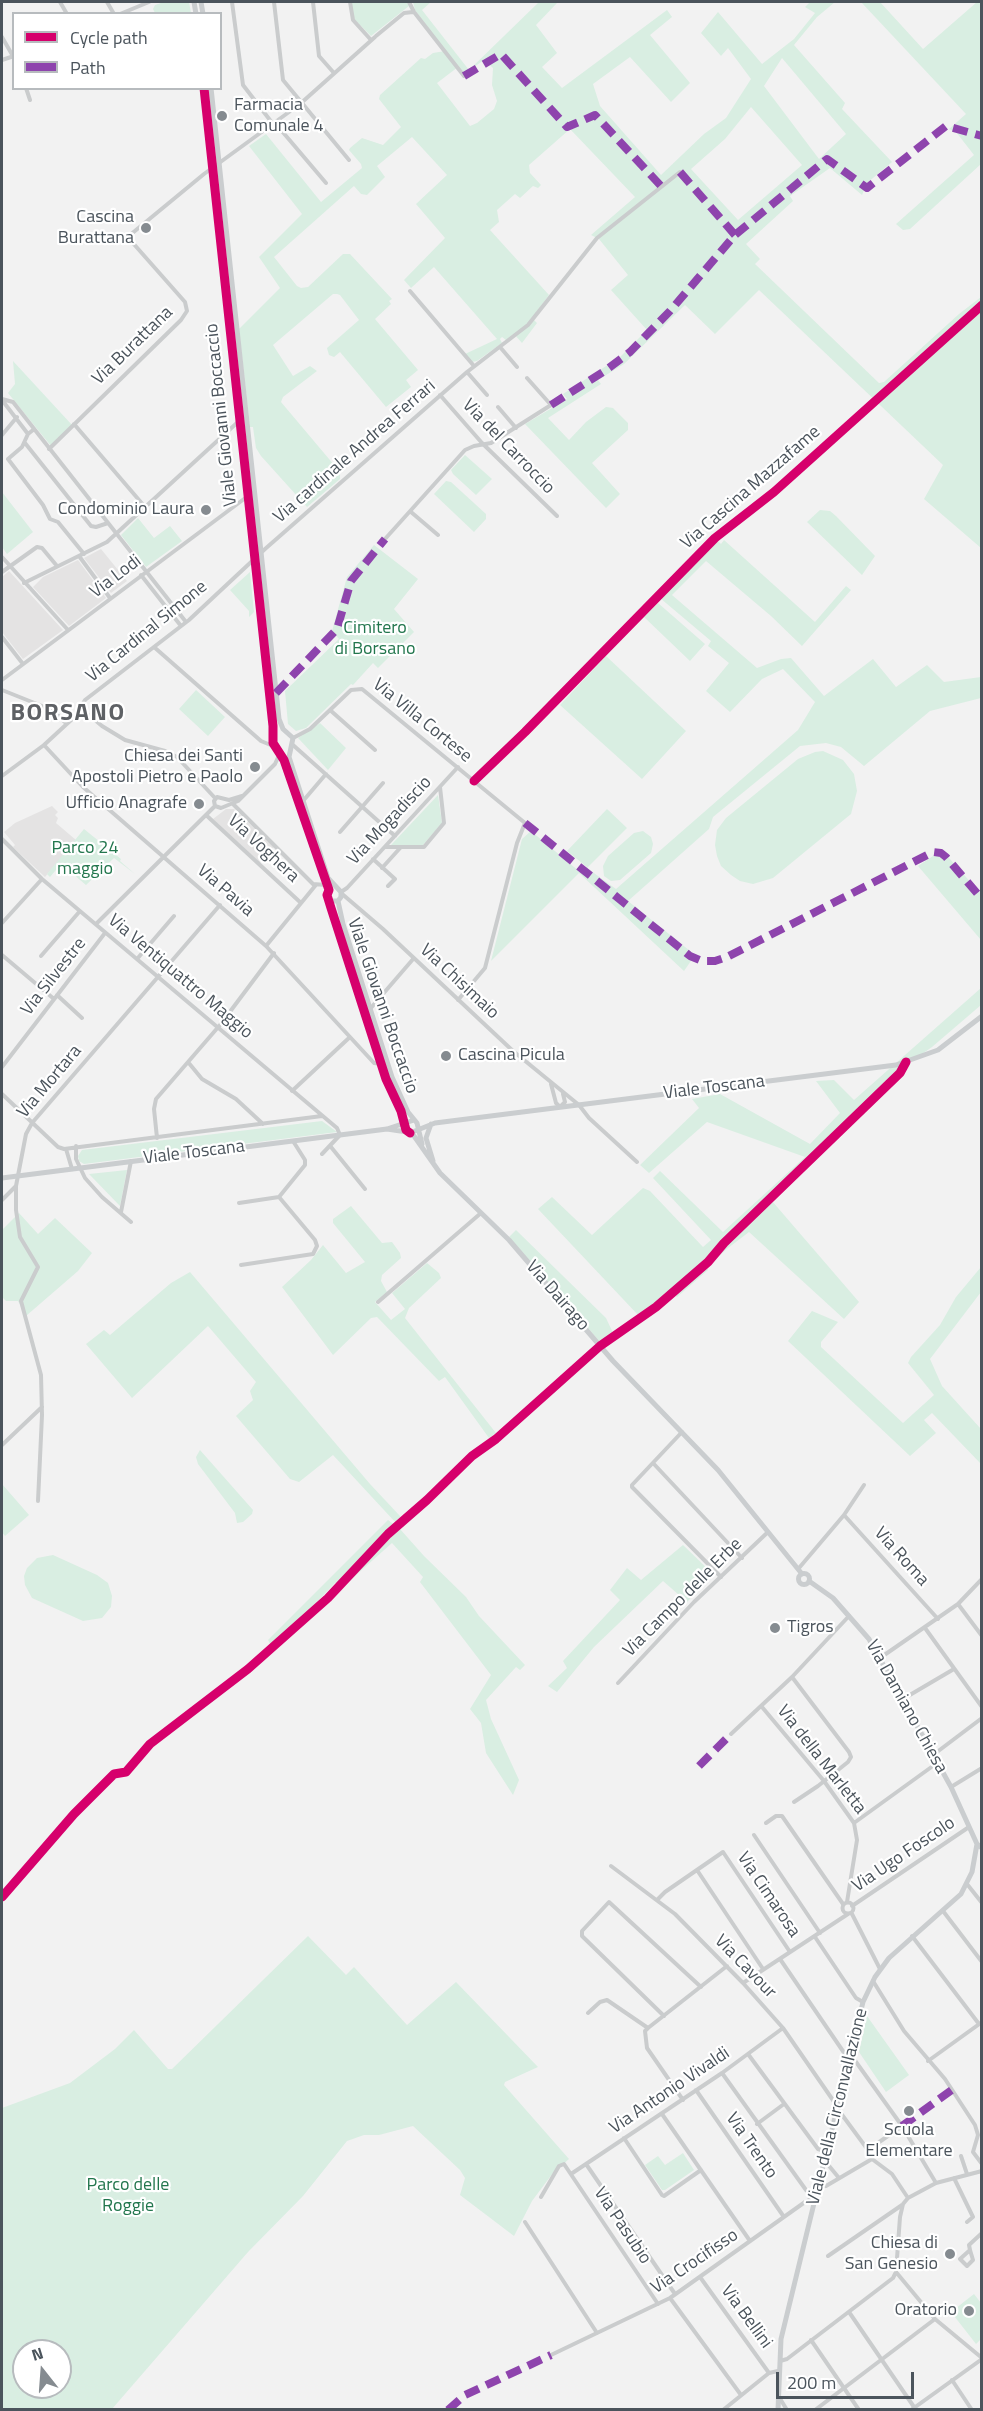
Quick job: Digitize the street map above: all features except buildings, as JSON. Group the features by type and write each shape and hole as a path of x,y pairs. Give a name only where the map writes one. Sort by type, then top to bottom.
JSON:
{"street":[{"path":"123,12 131,6 149,2"},
{"path":"232,2 242,82 273,124 326,183"},
{"path":"276,2 283,80 349,160"},
{"path":"313,2 319,56 334,73"},
{"path":"350,2 353,20 374,38"},
{"path":"409,2 414,12 464,76"},
{"name":"Via Burattana","path":"49,449 186,313 187,306 183,299 133,243 130,236 219,162 301,103 404,12 414,12"},
{"path":"2,37 12,55"},
{"path":"27,90 30,100"},
{"name":"Viale Giovanni Boccaccio","path":"204,90 273,746"},
{"name":"Viale Giovanni Boccaccio","path":"211,90 279,719 285,731"},
{"name":"Via cardinale Andrea Ferrari","path":"261,552 474,366 530,324 597,238 680,172"},
{"path":"410,291 474,366"},
{"name":"Via Cascina Mazzafame","path":"474,781 715,538 774,492 981,305"},
{"path":"500,347 517,366"},
{"path":"467,372 487,394"},
{"path":"385,539 459,455 469,448 491,443 551,405 527,378"},
{"name":"Via del Carroccio","path":"440,395 484,444 557,516"},
{"path":"2,399 11,401 186,622"},
{"path":"2,399 28,434"},
{"path":"498,407 516,428"},
{"path":"2,435 21,414"},
{"path":"24,583 84,554 117,534 239,421"},
{"path":"74,424 145,507"},
{"path":"33,430 28,434 22,447 8,459 43,505 50,519 58,521 84,554"},
{"path":"25,442 92,526 108,523"},
{"name":"Via Lodi","path":"2,680 248,496"},
{"path":"411,512 438,535"},
{"path":"72,559 77,545"},
{"path":"2,572 37,547 42,548 57,566"},
{"name":"Via Cardinal Simone","path":"67,724 83,710 81,706 85,700 186,622 261,552"},
{"path":"79,556 110,598"},
{"path":"2,557 68,630"},
{"path":"141,575 181,626"},
{"path":"2,637 23,664"},
{"path":"154,647 261,741 280,752"},
{"name":"Via Villa Cortese","path":"293,738 308,730 352,690 363,689 525,823 517,843 485,968 458,1000"},
{"path":"2,690 51,710 67,724 44,745 2,776"},
{"path":"83,710 102,726 125,740 165,751 179,758 215,798"},
{"path":"330,710 375,750"},
{"path":"273,738 279,732 285,731 293,738 291,748 303,801 330,888"},
{"name":"Via Pavia","path":"44,745 83,787 266,945 375,1064 381,1064"},
{"path":"233,804 275,764 280,752 291,748"},
{"path":"291,748 326,774 395,836"},
{"name":"Viale Giovanni Boccaccio","path":"280,752 330,888 328,898 381,1064 405,1124"},
{"name":"Via Mogadiscio","path":"340,896 458,767"},
{"path":"303,801 326,774"},
{"path":"340,832 383,783"},
{"path":"384,847 424,847 444,825 440,787"},
{"path":"215,806 220,808 224,802 242,796"},
{"path":"215,798 221,797 224,802 233,804 315,885 330,888 340,896"},
{"path":"215,798 213,802 215,806"},
{"path":"96,924 215,806"},
{"name":"Via Voghera","path":"206,815 301,903"},
{"name":"Via Ventiquattro Maggio","path":"2,839 42,879 322,1116 337,1129 340,1135"},
{"path":"382,868 401,847"},
{"path":"373,859 395,879 388,886"},
{"path":"2,923 42,879"},
{"path":"266,945 315,885"},
{"name":"Viale Giovanni Boccaccio","path":"328,898 332,901 340,896 370,1009 394,1084 415,1121"},
{"name":"Via Chisimaio","path":"340,896 350,900 550,1084 579,1105 589,1118 636,1162"},
{"name":"Via Mortara","path":"38,1501 42,1407 40,1371 21,1301 38,1268 19,1235 16,1186 26,1134 32,1123 220,905"},
{"path":"42,956 80,911"},
{"path":"137,959 174,916"},
{"name":"Via Silvestre","path":"2,1067 105,933"},
{"path":"157,1138 154,1102 218,1028 274,953"},
{"path":"2,955 82,1017"},
{"path":"370,1009 414,958"},
{"name":"Viale Toscana","path":"418,1128 432,1124 560,1107 896,1065 935,1051 956,1038 981,1016"},
{"path":"292,1091 350,1036"},
{"path":"188,1062 202,1079 235,1098 264,1125"},
{"name":"Via Chisimaio","path":"550,1084 560,1107"},
{"path":"546,1109 553,1100 554,1093"},
{"path":"560,1107 564,1102 562,1093"},
{"path":"2,1094 60,1148 66,1149 72,1169"},
{"name":"Viale Toscana","path":"66,1149 322,1116"},
{"path":"409,1120 415,1121 422,1146 408,1132 405,1124 409,1120"},
{"name":"Viale Toscana","path":"415,1121 432,1124"},
{"name":"Viale Toscana","path":"2,1178 387,1129 405,1124"},
{"path":"432,1124 426,1138 436,1168"},
{"path":"408,1132 414,1133 418,1128"},
{"name":"Viale Toscana","path":"387,1129 408,1132"},
{"path":"322,1154 340,1135"},
{"path":"239,1203 279,1197 305,1165 304,1158 293,1141"},
{"path":"76,1146 76,1158 92,1186 131,1222"},
{"name":"Via Dairago","path":"422,1146 436,1168 517,1249 613,1361 682,1432"},
{"path":"331,1147 365,1189"},
{"path":"120,1213 131,1161"},
{"path":"2,1200 16,1186"},
{"path":"242,1265 313,1254 317,1245 315,1240 279,1197"},
{"path":"378,1302 481,1213"},
{"path":"2,1445 42,1407"},
{"path":"721,1577 632,1487 682,1432 718,1470 800,1571 844,1515 864,1485"},
{"path":"653,1463 742,1558"},
{"name":"Via Roma","path":"844,1515 938,1618"},
{"name":"Via Campo delle Erbe","path":"618,1683 768,1532"},
{"name":"Via Damiano Chiesa","path":"800,1571 800,1583 805,1584 809,1581 833,1598 850,1615 880,1658 980,1845"},
{"path":"880,1658 958,1604 981,1579"},
{"path":"958,1604 981,1636"},
{"path":"731,1734 792,1677 850,1615"},
{"path":"925,1628 981,1707"},
{"path":"903,1699 954,1670"},
{"path":"792,1677 849,1752 850,1757 848,1762 794,1803"},
{"name":"Via della Marletta","path":"762,1707 824,1781 854,1823 857,1840 845,1903"},
{"path":"933,1755 981,1718"},
{"path":"854,1823 937,1763"},
{"path":"951,1787 981,1768"},
{"path":"766,1823 776,1816 782,1816 845,1903 880,1969"},
{"name":"Via Ugo Foscolo","path":"852,1906 970,1826"},
{"path":"754,1835 820,1934"},
{"name":"Viale della Circonvallazione","path":"778,2409 778,2361 781,2339 864,2002 880,1969 898,1947 958,1897 967,1884 980,1845"},
{"name":"Via Cimarosa","path":"697,1870 723,1852 790,1952"},
{"name":"Via Cavour","path":"611,1866 658,1899 743,1983 783,2028 872,2159"},
{"path":"658,1899 697,1870 763,1969"},
{"path":"967,1884 981,1903"},
{"path":"664,2016 582,1936 582,1931 609,1902 701,1987"},
{"path":"743,1983 850,1914 852,1906 845,1903"},
{"path":"943,1911 980,1958"},
{"path":"912,1935 980,2023 928,2061"},
{"path":"815,1937 856,1998 864,2002"},
{"path":"780,1959 902,2126 936,2183"},
{"path":"683,2100 647,2048 645,2031 727,1966"},
{"path":"873,1981 904,2031 953,2089 975,2125 980,2135 973,2152 981,2164"},
{"path":"588,2013 600,2002 607,2000 648,2028"},
{"name":"Via Antonio Vivaldi","path":"571,2174 683,2100 783,2028"},
{"path":"748,2054 818,2149 827,2152"},
{"path":"722,2073 806,2190 816,2197"},
{"name":"Via Trento","path":"696,2090 784,2217"},
{"path":"757,2124 784,2104"},
{"path":"662,2113 750,2241"},
{"path":"868,2150 902,2126"},
{"path":"624,2138 664,2196 701,2170"},
{"path":"961,2156 968,2174"},
{"path":"818,2187 826,2186 872,2159 892,2174 908,2198"},
{"path":"825,2160 839,2178"},
{"name":"Via Pasubio","path":"541,2197 559,2166 564,2164 658,2304"},
{"path":"586,2164 675,2294"},
{"path":"828,2256 903,2204 908,2198 936,2183 981,2171"},
{"path":"954,2178 973,2217 967,2222"},
{"name":"Via Crocifisso","path":"551,2355 670,2298 816,2197"},
{"path":"778,2361 787,2359 887,2284 896,2272 903,2204"},
{"path":"525,2222 597,2332"},
{"path":"970,2247 981,2233"},
{"path":"849,2312 913,2408 981,2358 935,2319 896,2272"},
{"name":"Via Bellini","path":"700,2277 770,2373"},
{"path":"670,2298 741,2395"},
{"path":"816,2409 935,2319"},
{"path":"811,2340 859,2409"},
{"path":"723,2409 770,2373 778,2371"},
{"path":"952,2380 972,2409"},
{"path":"778,2395 787,2409"}],"shaded area":[{"path":"101,549 127,581 111,593 84,558"},
{"path":"78,560 106,598 69,626 33,587 43,577"},
{"path":"9,571 63,630 23,659 2,632 2,577"},
{"path":"52,806 58,812 55,815 58,818 56,823 76,840 45,877 13,847 15,845 4,832 15,823"},
{"path":"226,809 234,809 274,847 260,863 213,819"}],"green space":[{"path":"164,2 189,2 191,12 154,12 155,5"},
{"path":"351,2 407,2 409,6 371,36 353,18"},
{"path":"413,2 431,2 422,10 469,70 539,2 558,2 536,25 557,53 542,67 562,88 667,10 672,17 650,35 690,83 671,102 630,57 593,84 600,106 661,175 704,134 726,118 751,79 728,48 721,56 701,33 718,12 762,64 794,39 815,13 805,7 810,2 835,2 817,17 794,45 845,103 842,109 892,162 867,183 862,195 830,168 790,196 793,201 746,244 760,259 755,264 879,383 884,382 981,297 981,548 924,499 943,465 759,290 715,334 685,305 624,364 598,380 601,384 548,418 569,440 586,422 606,407 613,408 628,423 628,430 592,463 620,494 606,508 525,424 567,399 563,394 620,357 647,330 611,290 628,275 599,239 591,235 635,197 570,129 529,165 530,173 541,185 538,188 533,186 520,198 515,194 497,210 499,222 490,230 549,295 532,318 537,323 522,343 514,334 506,340 502,337 500,339 502,343 477,361 472,362 465,354 497,339 434,267 411,288 404,280 445,238 416,204 447,175 412,137 377,166 385,177 367,195 361,194 354,186 274,257 301,288 308,287 343,254 350,254 392,299 389,301 391,304 375,319 418,370 406,380 411,387 386,407 340,352 334,357 329,355 327,348 359,320 337,294 333,294 273,345 293,376 310,366 317,371 283,397 281,402 340,472 340,479 307,507 261,456 256,448 253,427 250,427 239,329 280,288 259,257 302,214 249,146 266,134 321,202 362,168 349,150 350,148 362,138 383,145 401,127 379,99 380,95 421,58 425,59 433,53 445,51 415,10","holes":["782,58 846,134 819,159 764,86","484,60 493,68 492,85 497,101 494,109 470,126 437,83 458,67 464,74","751,107 802,165 738,220 691,169 725,139"]},
{"path":"861,2 880,2 923,49 977,2 981,2 981,164 910,229 903,230 896,224 974,155 956,132 949,129 966,114"},
{"path":"13,361 72,425 51,446 8,393 15,384"},
{"path":"465,455 492,479 476,495 451,470"},
{"path":"446,481 451,482 486,514 486,519 474,532 434,494"},
{"path":"2,492 33,532 7,554 2,547"},
{"path":"820,510 830,511 836,516 875,556 862,575 807,522"},
{"path":"138,518 154,538 170,526 182,541 146,567 121,535"},
{"path":"717,540 721,544 724,540 815,622 846,586 851,590 802,646 771,616 706,561 672,595 757,668 781,659 791,658 824,696 873,659 896,687 927,665 944,682 981,677 981,698 930,711 864,766 841,747 826,743 800,746 713,817 709,829 628,901 695,955 684,971 579,873 491,961 522,839 531,831 580,872 587,867 567,851 607,809 627,828 587,868 616,889 798,730 815,702 783,669 762,679 730,712 706,691 729,663 708,646 711,641 660,598"},
{"name":"Cimitero di Borsano","path":"374,545 418,579 394,609 414,632 378,668 373,663 353,685 351,684 306,728 296,731 288,724 285,691 339,639 332,631 347,577"},
{"path":"250,572 254,612 249,617 249,611 230,590"},
{"path":"658,603 705,644 690,661 644,617"},
{"path":"606,656 686,731 642,779 560,705"},
{"path":"196,690 225,717 208,736 179,709"},
{"path":"320,723 346,748 328,770 298,738"},
{"path":"823,751 843,760 854,774 857,791 851,814 773,878 753,884 740,881 731,875 721,866 717,856 715,845 717,830 726,818 798,759"},
{"path":"438,795 442,823 423,845 391,845"},
{"name":"Parco 24 maggio","path":"84,829 121,859 120,861 135,874 114,858 86,885 61,864 50,877 47,874"},
{"path":"643,831 651,837 653,844 651,853 620,880 611,881 604,876 603,866 608,856 634,833"},
{"path":"942,850 981,894 981,940 918,866"},
{"path":"981,988 981,1005 932,1047 902,1068 809,1158 772,1201 859,1302 844,1319 749,1232 728,1248 707,1267 708,1270 677,1297 671,1291 639,1316 538,1209 552,1197 592,1235 643,1188 650,1191 703,1247 711,1240 653,1178 660,1171 723,1232 805,1157 707,1122 649,1173 640,1165 699,1108 692,1099 720,1094 810,1144 840,1113 816,1081 834,1080 854,1100"},
{"path":"322,1121 337,1132 84,1164 79,1161 78,1156 82,1150"},
{"path":"127,1170 120,1206 89,1174"},
{"path":"351,1206 382,1243 392,1242 400,1253 401,1258 382,1275 381,1281 387,1292 375,1302 391,1320 405,1309 392,1293 427,1263 439,1273 441,1278 409,1308 405,1318 496,1433 489,1438 445,1377 439,1381 377,1317 371,1318 333,1355 282,1287 311,1260 323,1245 346,1273 365,1262 333,1223 333,1219"},
{"path":"19,1213 38,1234 55,1218 92,1253 78,1271 26,1316 18,1301 6,1301 2,1297 2,1230"},
{"path":"516,1230 606,1318 614,1335 600,1342 509,1237"},
{"path":"981,1267 981,1292 930,1359 942,1386 981,1429 981,1464 932,1413 924,1420 936,1433 910,1456 788,1341 812,1311 838,1322 821,1342 821,1347 903,1423 934,1395 908,1363 911,1357 940,1325 956,1297"},
{"path":"190,1272 401,1519 396,1523 333,1455 299,1482 290,1479 236,1416 253,1400 250,1391 256,1382 208,1326 132,1398 86,1344 104,1330 110,1335 171,1283"},
{"path":"200,1450 253,1510 243,1522 237,1523 235,1513 198,1464 196,1457"},
{"path":"2,1484 29,1515 5,1536 2,1532"},
{"path":"388,1520 400,1529 466,1597 479,1616 525,1665 520,1670 516,1667 486,1700 491,1719 519,1780 513,1795 486,1753 481,1723 470,1709 491,1675 420,1582 423,1577 392,1543 346,1584 335,1583 307,1612 309,1620 273,1649 268,1640"},
{"path":"683,1545 714,1575 687,1602 663,1581 594,1647 557,1692 548,1686 567,1668 563,1661 620,1600 610,1590 627,1568 641,1580"},
{"path":"53,1555 97,1575 108,1583 112,1596 111,1607 102,1618 83,1621 32,1598 25,1585 24,1576 27,1568 37,1558"},
{"name":"Parco delle Roggie","path":"308,1936 346,1975 354,1967 407,2025 456,1982 538,2067 505,2082 504,2085 569,2159 553,2173 532,2201 514,2236 460,2195 465,2178 460,2170 413,2126 379,2135 364,2135 347,2141 303,2196 248,2252 112,2409 2,2410 2,2108 70,2083 115,2049 134,2030 168,2069 172,2069"},
{"path":"867,2016 909,2075 886,2092 859,2052"},
{"path":"683,2153 694,2170 662,2190 645,2165 658,2156 665,2165"},
{"path":"974,2294 981,2303 981,2339 976,2344 951,2312"}],"marked path":[{"path":"464,76 501,54 567,127 595,115 661,186"},
{"path":"551,405 630,352 670,311 735,235 827,159 867,188 946,126 982,136"},
{"path":"680,172 735,235"},
{"path":"276,693 337,629 351,581 385,539"},
{"path":"525,823 690,956 702,961 715,961 727,957 933,852 941,853 946,857 982,899"},
{"path":"699,1766 731,1734"},
{"path":"902,2126 953,2089"},
{"path":"448,2410 465,2395 551,2355"}],"cycle path":[{"path":"204,90 273,743 284,760 329,890 327,895 386,1079 401,1111 406,1130 410,1133"},
{"path":"474,781 715,538 774,492 982,305"},
{"path":"2,1897 74,1814 114,1774 126,1772 150,1744 248,1669 328,1598 388,1534 472,1456 496,1439 600,1346 656,1307 708,1262 724,1243 900,1073 906,1062"}],"place":[{"name":"Farmacia Comunale 4","path":"222,116"},
{"name":"Cascina Burattana","path":"146,228"},
{"name":"Condominio Laura","path":"206,510"},
{"name":"Chiesa dei Santi Apostoli Pietro e Paolo","path":"255,767"},
{"name":"Ufficio Anagrafe","path":"199,804"},
{"name":"Cascina Picula","path":"446,1056"},
{"name":"Tigros","path":"775,1628"},
{"name":"Scuola Elementare","path":"909,2111"},
{"name":"Chiesa di San Genesio","path":"950,2254"},
{"name":"Oratorio","path":"969,2311"}],"district":[{"name":"BORSANO","path":"68,714"}]}
